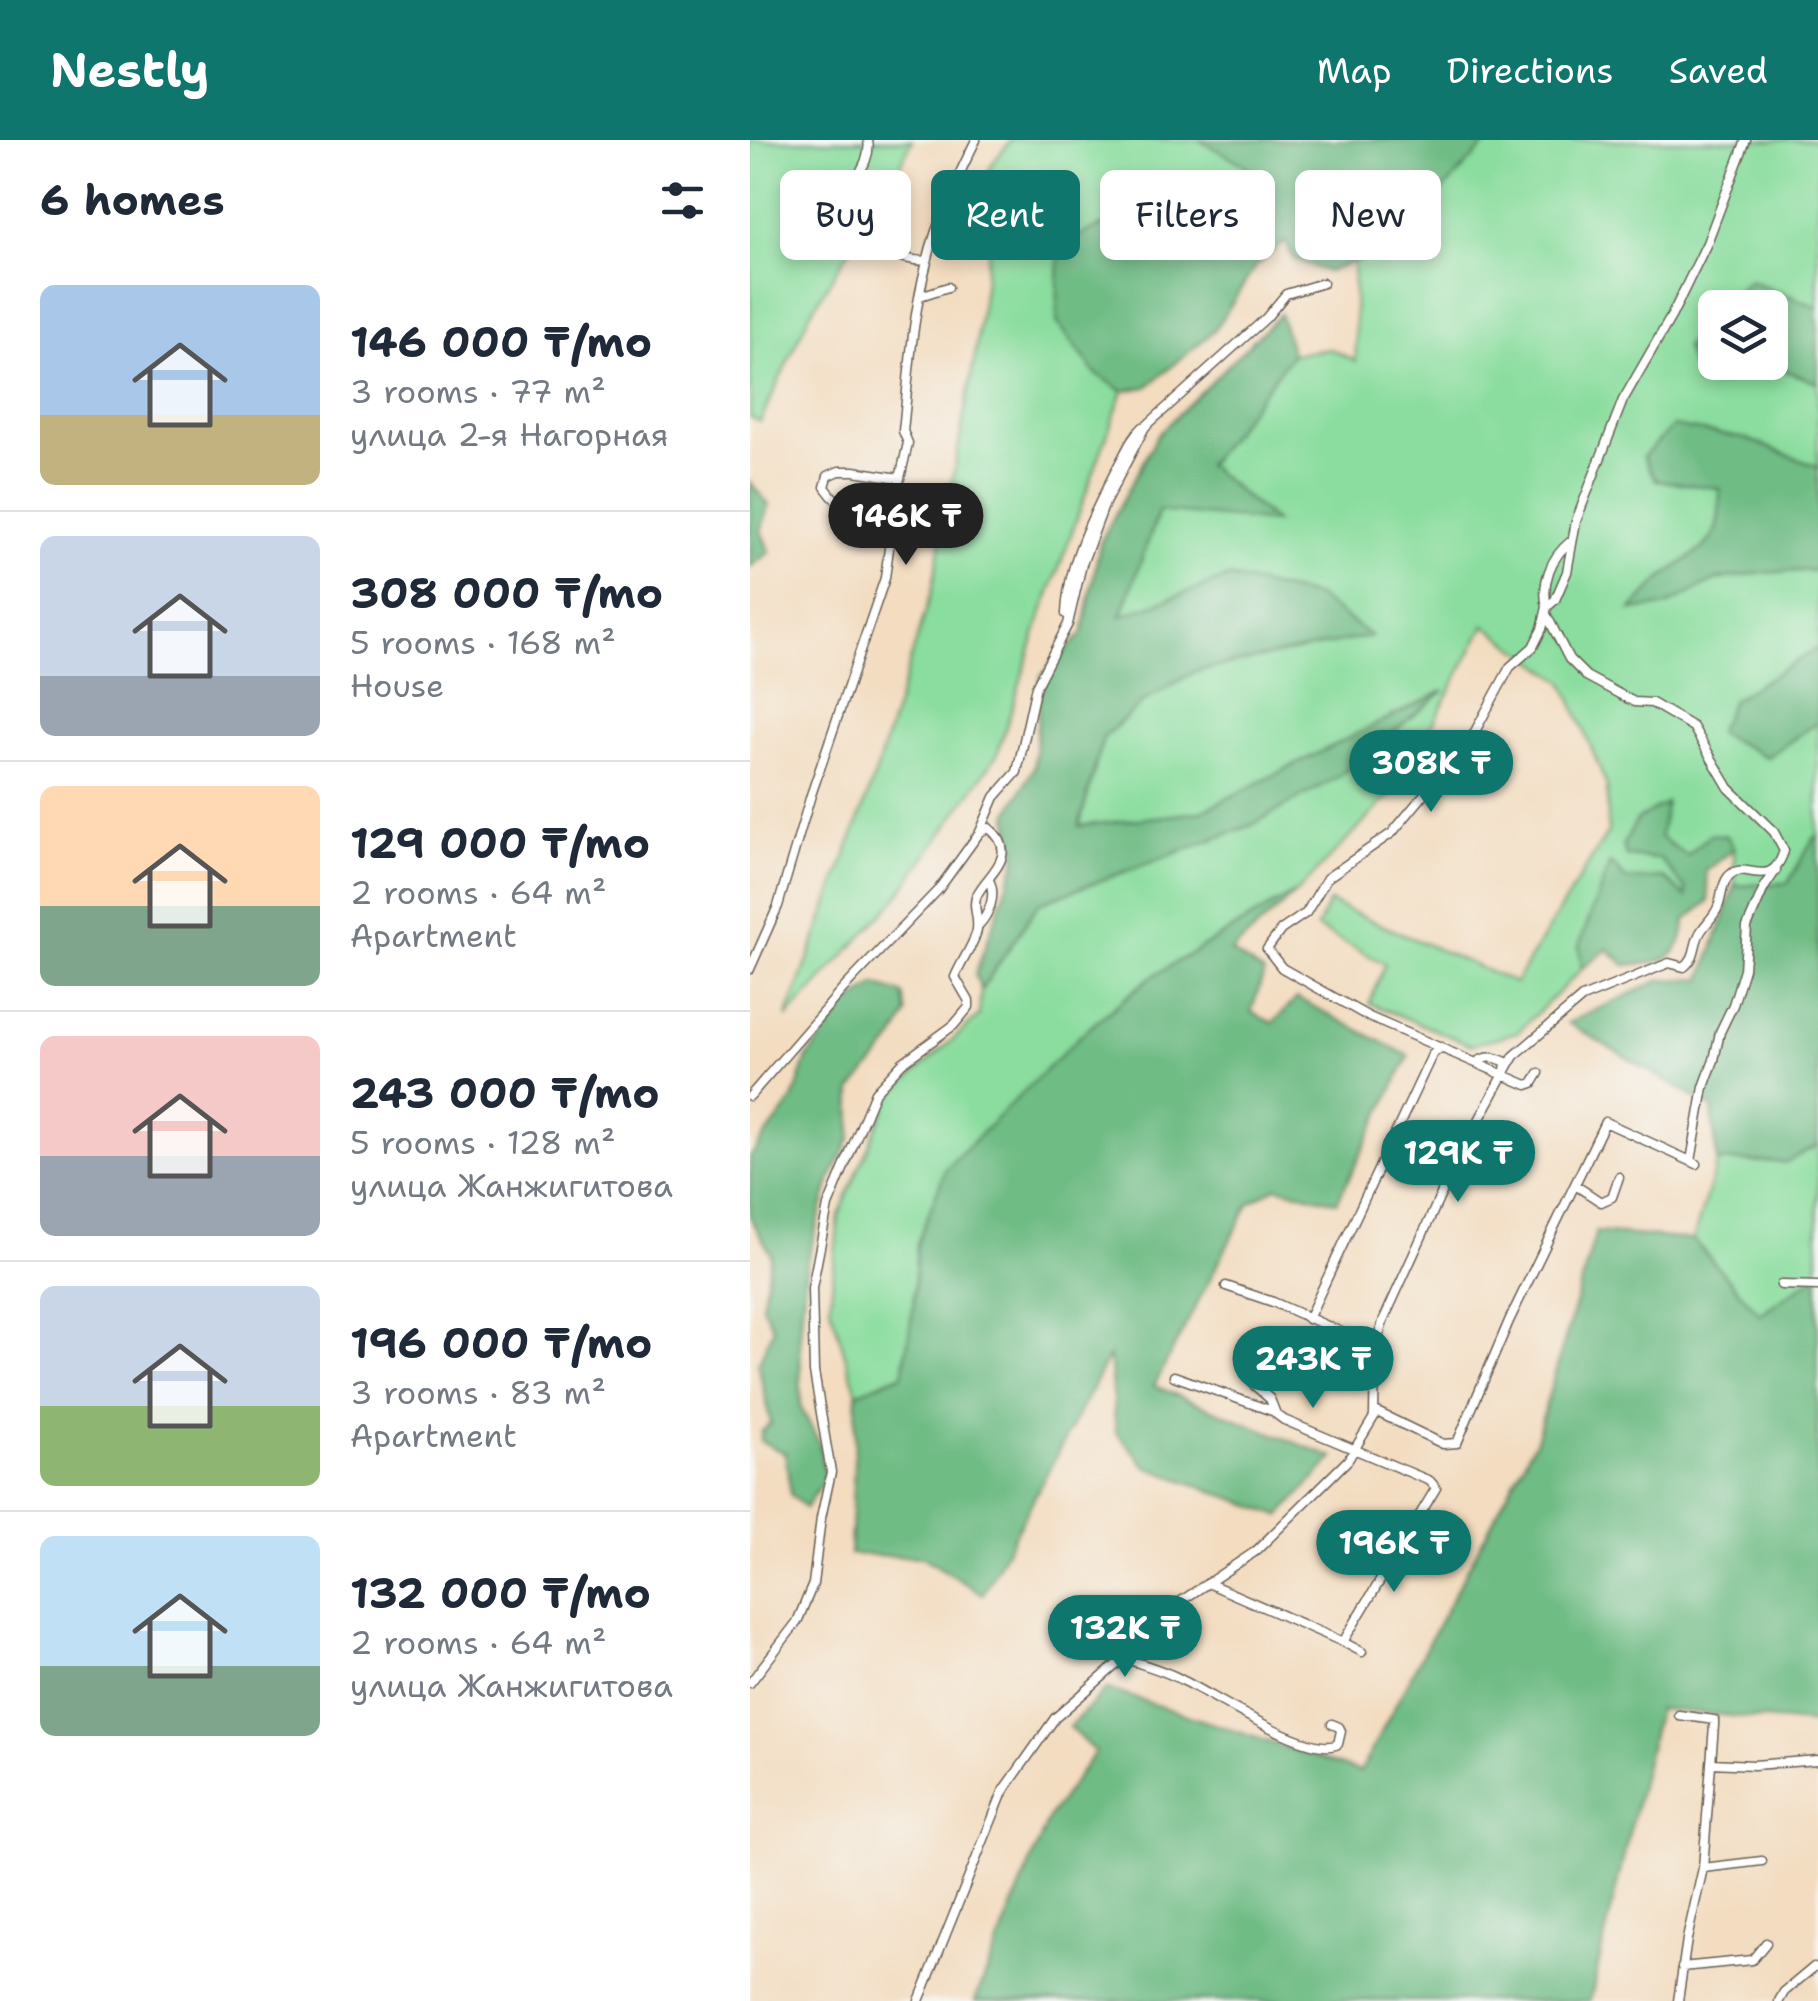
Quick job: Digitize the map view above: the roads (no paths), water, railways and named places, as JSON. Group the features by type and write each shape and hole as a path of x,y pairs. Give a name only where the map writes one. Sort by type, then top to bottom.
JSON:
{"street":[{"path":"868,140 870,152 844,196 840,218 848,230 880,248 927,261"},
{"path":"750,970 778,906 811,795 881,593 908,443 903,431 927,261 976,140"},
{"path":"1539,1073 1527,1086 1369,1017 1282,968 1267,949 1281,930 1306,913 1327,878 1392,833 1454,760 1481,722 1510,667 1533,647 1546,611 1567,572 1570,542 1623,400 1681,297 1746,140"},
{"path":"750,1096 843,989 938,890 980,832 996,796 1017,772 1036,686 1068,624 1092,536 1147,425 1266,318 1286,294 1323,283"},
{"path":"920,296 948,287"},
{"path":"893,530 852,516 825,487 828,476 839,471 899,478"},
{"path":"1375,1411 1443,1444 1458,1443 1504,1333 1605,1122 1694,1162 1704,1087 1744,969 1747,927 1784,851 1774,832 1729,788 1693,727 1652,704 1634,702 1586,676 1569,658 1546,611 1546,583 1552,561 1570,542"},
{"path":"977,928 976,896 996,874 1002,851 996,834 989,828 980,832"},
{"path":"1502,1073 1522,1048 1550,1028 1573,1003 1668,963 1684,967 1719,905 1728,878 1734,873 1770,873 1778,867"},
{"path":"750,1683 797,1622 813,1584 831,1472 814,1372 814,1268 828,1206 875,1092 902,1062 954,1025 966,1011 969,1000 955,977 991,904 989,880"},
{"path":"1308,1319 1432,1055 1440,1046"},
{"path":"919,2001 1003,1792 1055,1718 1124,1658 1165,1614 1247,1558 1292,1518 1342,1468 1354,1450 1375,1411 1375,1347 1384,1319 1506,1062 1482,1058 1477,1062"},
{"path":"1575,1185 1601,1202 1612,1197 1620,1177"},
{"path":"1781,1284 1818,1286"},
{"path":"1226,1286 1375,1347"},
{"path":"1174,1376 1275,1412 1284,1420 1430,1481 1436,1488 1343,1642"},
{"path":"1258,1376 1254,1385 1270,1398 1275,1412"},
{"path":"1210,1584 1362,1652"},
{"path":"1124,1658 1178,1677 1272,1728 1322,1748 1338,1744 1341,1737 1341,1731 1332,1724"},
{"path":"1678,2001 1703,1868 1714,1720 1679,1715"},
{"path":"1712,1763 1818,1760"},
{"path":"1703,1868 1762,1861"},
{"path":"1682,1967 1752,1960 1766,1942"},
{"path":"1778,2001 1814,1968"}]}
